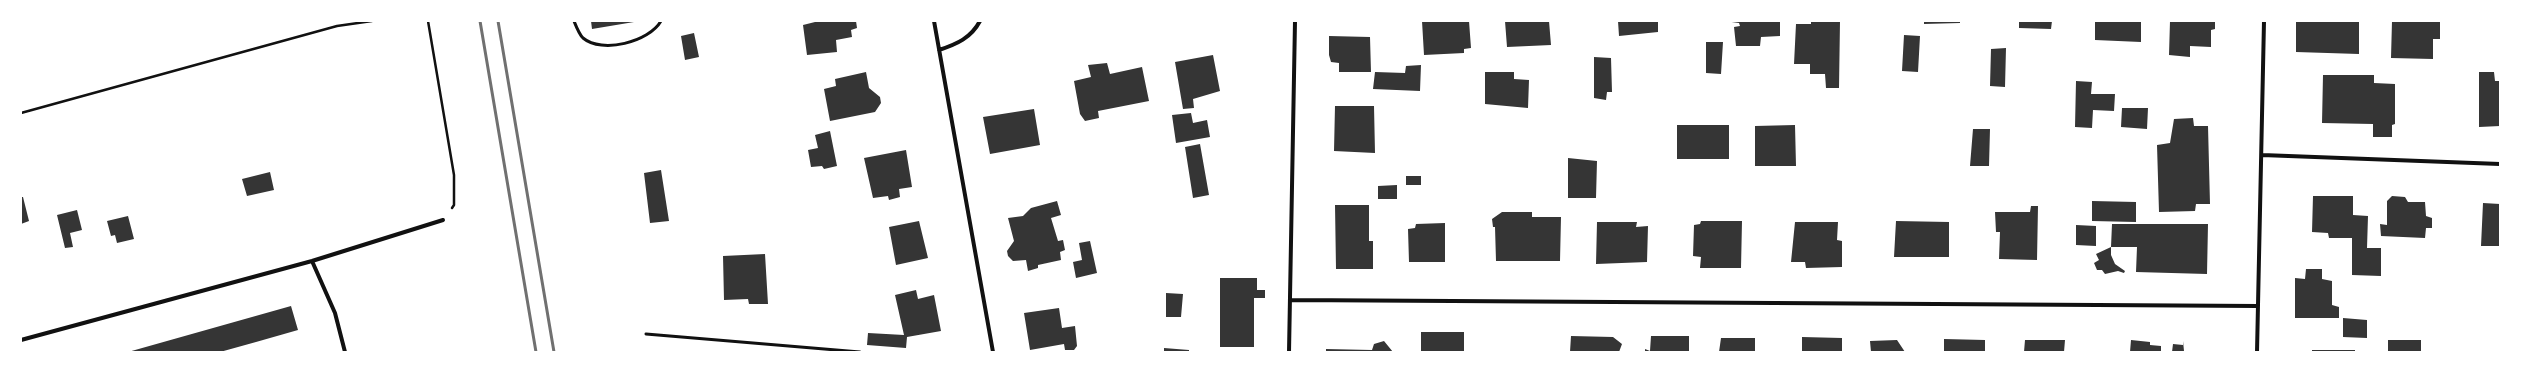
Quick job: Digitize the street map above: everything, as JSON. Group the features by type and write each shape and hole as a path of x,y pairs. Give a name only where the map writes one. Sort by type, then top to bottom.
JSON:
{"street":[{"path":"934,21 993,352"},
{"path":"939,50 959,43 976,30 980,21"},
{"path":"1289,352 1295,21"},
{"path":"2257,352 2264,21"},
{"path":"2262,155 2500,164"},
{"path":"21,340 312,261 443,220"},
{"path":"312,261 335,313 345,352"},
{"path":"1291,300 2258,306"}],"lane":[{"path":"574,21 582,37 599,46 628,42 650,33 661,21"},
{"path":"646,334 860,352"}],"path":[{"path":"21,113 336,26 372,21"},
{"path":"428,21 454,175 454,205 443,220"}],"building":[{"path":"591,21 634,21 634,22 592,29"},
{"path":"819,21 856,21 857,28 851,30 852,37 836,40 837,52 807,55 803,25"},
{"path":"1422,21 1469,21 1471,48 1464,49 1464,53 1424,55"},
{"path":"1505,21 1549,21 1551,45 1507,47"},
{"path":"1618,21 1658,21 1658,32 1619,36"},
{"path":"1724,21 1780,21 1780,36 1761,37 1760,46 1736,46 1734,27 1740,26 1739,23"},
{"path":"1811,21 1840,21 1839,88 1826,88 1825,74 1810,74 1810,64 1794,64 1796,24 1811,24"},
{"path":"1924,21 1960,21 1960,23 1924,24"},
{"path":"2019,21 2052,21 2051,29 2019,28"},
{"path":"2095,21 2141,21 2141,42 2095,40"},
{"path":"2170,21 2215,21 2215,29 2211,30 2211,47 2190,46 2190,57 2169,55"},
{"path":"2296,21 2359,21 2359,54 2296,52"},
{"path":"2392,21 2440,21 2440,39 2433,39 2433,59 2391,58"},
{"path":"694,33 699,57 685,60 681,36"},
{"path":"1904,35 1920,36 1918,72 1902,71"},
{"path":"1329,36 1370,37 1371,72 1339,72 1339,63 1331,62 1329,55"},
{"path":"1706,42 1723,42 1721,74 1706,73"},
{"path":"2006,48 2005,87 1990,86 1991,49"},
{"path":"1213,55 1220,91 1193,99 1194,108 1183,109 1175,62"},
{"path":"1594,57 1611,58 1612,92 1607,92 1606,100 1594,98"},
{"path":"1107,63 1110,74 1142,67 1149,101 1098,111 1099,118 1085,121 1080,114 1074,81 1091,77 1088,65"},
{"path":"1421,65 1420,91 1373,89 1375,72 1405,73 1406,66"},
{"path":"866,72 869,88 880,97 881,103 875,112 830,121 824,89 836,86 835,79"},
{"path":"1485,72 1514,72 1514,79 1529,80 1528,108 1485,104"},
{"path":"2479,72 2494,72 2495,81 2500,81 2500,126 2479,127"},
{"path":"2323,75 2374,75 2374,83 2395,84 2395,124 2392,125 2392,137 2373,137 2373,124 2322,123"},
{"path":"2076,81 2092,82 2091,94 2115,94 2114,111 2093,110 2092,128 2075,127"},
{"path":"1335,106 1374,106 1375,153 1334,151"},
{"path":"2122,108 2148,108 2147,129 2121,127"},
{"path":"1034,109 1040,145 990,154 983,117"},
{"path":"1191,113 1193,123 1207,120 1210,137 1176,143 1172,115"},
{"path":"2193,118 2194,126 2208,126 2210,204 2196,204 2195,211 2159,212 2157,145 2170,143 2174,119"},
{"path":"1677,125 1729,125 1729,159 1677,159"},
{"path":"1795,125 1796,166 1755,166 1755,126"},
{"path":"1973,129 1990,129 1989,166 1970,166"},
{"path":"830,131 837,166 824,169 822,166 811,167 808,150 818,148 815,135"},
{"path":"1200,144 1209,195 1193,198 1185,147"},
{"path":"906,150 912,187 899,189 900,197 889,200 888,196 873,198 864,158"},
{"path":"1568,158 1597,161 1596,198 1568,198"},
{"path":"661,170 669,221 650,223 644,173"},
{"path":"270,172 274,190 247,196 242,179"},
{"path":"1406,176 1421,176 1421,185 1406,185"},
{"path":"1397,185 1397,199 1378,199 1378,186"},
{"path":"2313,196 2353,196 2353,215 2368,216 2367,248 2381,248 2381,276 2352,275 2352,238 2329,238 2328,233 2312,232"},
{"path":"2392,196 2405,197 2408,202 2425,202 2426,216 2432,218 2432,228 2426,228 2425,238 2381,236 2380,224 2387,225 2387,201"},
{"path":"21,197 23,197 29,221 21,224"},
{"path":"1057,201 1061,215 1051,218 1058,241 1063,240 1065,250 1060,252 1061,260 1038,265 1038,268 1028,271 1026,260 1013,261 1008,256 1007,251 1014,241 1008,218 1023,216 1031,208"},
{"path":"2092,201 2136,202 2136,222 2092,221"},
{"path":"2483,203 2500,204 2500,246 2481,246"},
{"path":"1335,205 1369,205 1369,241 1373,241 1373,269 1336,269"},
{"path":"2031,206 2038,206 2037,260 1999,259 2000,232 1996,232 1995,212 2030,212"},
{"path":"77,210 82,230 70,233 73,247 65,248 57,215"},
{"path":"1502,212 1532,212 1532,217 1561,217 1560,261 1496,261 1495,227 1493,227 1492,219"},
{"path":"128,216 134,239 117,243 115,235 111,236 107,221"},
{"path":"919,221 928,258 896,265 889,227"},
{"path":"1701,221 1742,221 1741,268 1700,268 1701,257 1693,256 1694,225 1700,224"},
{"path":"1896,221 1949,222 1949,257 1894,257"},
{"path":"1597,222 1637,222 1636,227 1648,226 1647,262 1596,264"},
{"path":"1795,222 1838,222 1837,240 1842,241 1842,267 1806,268 1805,262 1791,262"},
{"path":"1445,223 1445,262 1409,262 1408,229 1415,228 1416,224"},
{"path":"2112,224 2208,224 2207,274 2136,272 2137,247 2111,247"},
{"path":"2076,225 2096,226 2096,246 2076,245"},
{"path":"1090,241 1097,273 1076,278 1073,262 1082,260 1079,243"},
{"path":"2111,247 2111,255 2115,264 2125,271 2124,273 2118,271 2105,274 2102,270 2097,270 2094,263 2099,260 2096,254"},
{"path":"765,254 768,304 749,304 748,299 724,300 723,256"},
{"path":"2306,269 2322,269 2322,279 2332,281 2332,305 2339,307 2339,318 2295,318 2295,278 2305,279"},
{"path":"1220,278 1257,278 1257,290 1265,290 1265,298 1254,298 1254,347 1220,347"},
{"path":"916,290 918,299 934,295 941,331 907,337 906,348 867,345 868,333 904,335 895,295"},
{"path":"1166,293 1183,294 1181,317 1166,317"},
{"path":"291,306 298,330 256,342 220,352 128,352"},
{"path":"1059,308 1062,328 1075,326 1077,346 1074,350 1065,350 1064,344 1030,350 1024,313"},
{"path":"2343,318 2367,320 2367,338 2343,337"},
{"path":"1421,332 1464,332 1464,352 1421,352"},
{"path":"1571,336 1613,337 1622,344 1619,352 1570,352"},
{"path":"1651,336 1689,336 1689,352 1645,352 1645,349 1650,351"},
{"path":"1802,337 1842,338 1842,352 1802,352"},
{"path":"1721,338 1755,338 1755,352 1719,352"},
{"path":"1944,339 1985,340 1985,352 1944,352"},
{"path":"1897,340 1905,352 1871,352 1870,341"},
{"path":"2025,340 2065,340 2064,352 2024,352"},
{"path":"2131,340 2150,342 2150,345 2161,346 2161,352 2130,352"},
{"path":"2388,340 2421,340 2421,352 2388,352"},
{"path":"1384,341 1393,352 1326,352 1326,349 1372,350 1374,344"},
{"path":"2183,341 2184,351 2189,352 2172,352 2173,344 2183,345"},
{"path":"1164,348 1189,350 1189,352 1164,352"},
{"path":"2312,350 2355,350 2355,352 2312,352"}],"railway":[{"path":"480,21 536,352"},
{"path":"498,21 554,352"}]}
